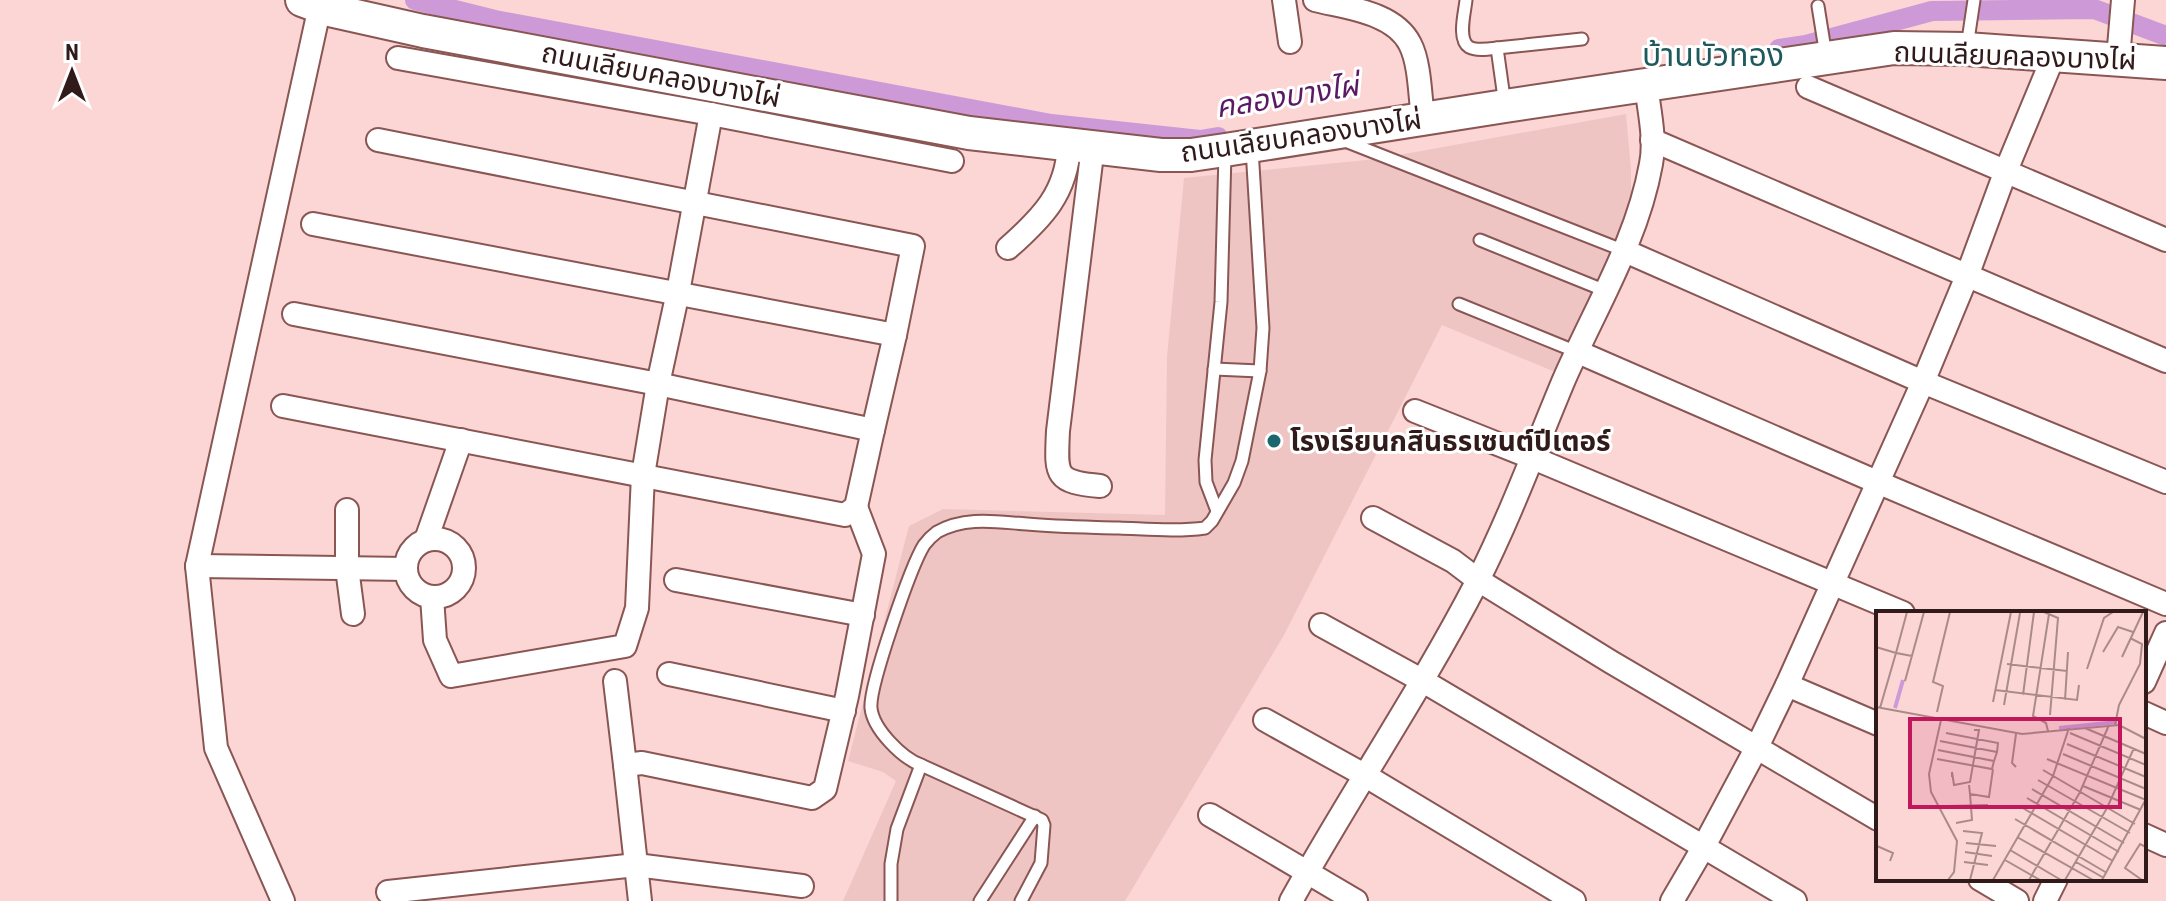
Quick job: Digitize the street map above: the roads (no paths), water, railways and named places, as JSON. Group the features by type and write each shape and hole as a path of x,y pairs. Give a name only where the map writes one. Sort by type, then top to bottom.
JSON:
{"street":[{"path":"1284,0 1290,42"},
{"path":"1315,0 1375,16 1404,35 1415,61 1422,114"},
{"path":"2119,45 2123,0"},
{"path":"283,901 216,748 197,566 311,3"},
{"name":"ถนนเลียบคลองบางไผ่","path":"311,3 423,31 953,130 1161,155 1191,155 1422,114 1646,85 1824,44 1894,48 1968,37 2054,55 2119,45 2166,63"},
{"path":"1672,901 1757,747 1787,685 1923,382 2054,55"},
{"path":"398,58 952,161"},
{"path":"1291,901 1423,681 1478,580 1565,379 1625,251 1652,162 1646,85"},
{"path":"1808,87 2166,240"},
{"path":"432,597 435,640 451,676 625,646 637,608 643,475 711,114"},
{"path":"378,140 913,246 856,507 874,554 844,711 825,789 812,798 642,763 625,765"},
{"path":"1652,140 2166,361"},
{"path":"1008,248 1035,224 1059,192 1068,161 1081,146"},
{"path":"1081,146 1057,453 1058,470 1065,480 1100,486"},
{"path":"313,224 895,335"},
{"path":"1625,251 1923,382 2166,482"},
{"path":"294,314 658,384 873,430"},
{"path":"1578,352 2166,604"},
{"path":"283,406 845,515 856,507"},
{"path":"1415,411 1898,611"},
{"path":"426,540 461,440"},
{"path":"347,510 347,568 353,614"},
{"path":"1373,518 1453,561 1478,580 1611,662 1876,818"},
{"path":"435,538 453,544 459,550 465,567 459,585 451,593 432,597 413,588 406,569 411,550 435,538"},
{"path":"197,566 406,569"},
{"path":"676,580 863,615"},
{"path":"1321,625 1423,681 1795,901"},
{"path":"2146,678 2166,633"},
{"path":"669,674 844,711"},
{"path":"615,681 640,901"},
{"path":"1787,685 1876,723"},
{"path":"2146,714 2166,723"},
{"path":"1265,720 1366,776 1574,901"},
{"path":"1210,815 1356,901"},
{"path":"2146,836 2166,845"},
{"path":"388,892 636,865 802,886"},
{"path":"1983,881 2017,901"},
{"path":"2045,901 2055,881"}],"lane":[{"path":"1466,0 1463,28 1466,45 1497,52 1582,39"},
{"path":"1968,37 1974,0"},
{"path":"1818,6 1824,44"},
{"path":"1497,52 1504,102"},
{"path":"1326,133 1625,251"},
{"path":"1217,511 1206,482 1206,439 1238,148"},
{"path":"1021,901 1041,863 1042,820 908,760 875,722 870,705 880,662 913,568 925,543 937,532 980,520 1196,529 1205,528 1212,521 1234,483 1242,461 1260,371 1263,328 1238,148"},
{"path":"1480,240 1606,291"},
{"path":"1459,304 1578,352"},
{"path":"1214,369 1260,371"},
{"path":"891,901 891,864 897,829 921,765"},
{"path":"980,901 1035,816"}],"waterway":[{"name":"คลองบางไผ่","path":"415,0 495,20 1051,124 1200,140 1218,137"},
{"name":"คลองบางไผ่","path":"1779,49 1806,45 1932,11 2094,9 2166,36"}],"place":[{"name":"โรงเรียนกสินธรเซนต์ปีเตอร์","path":"1274,441"}],"district":[{"name":"บ้านบัวทอง","path":"1713,55"}]}
